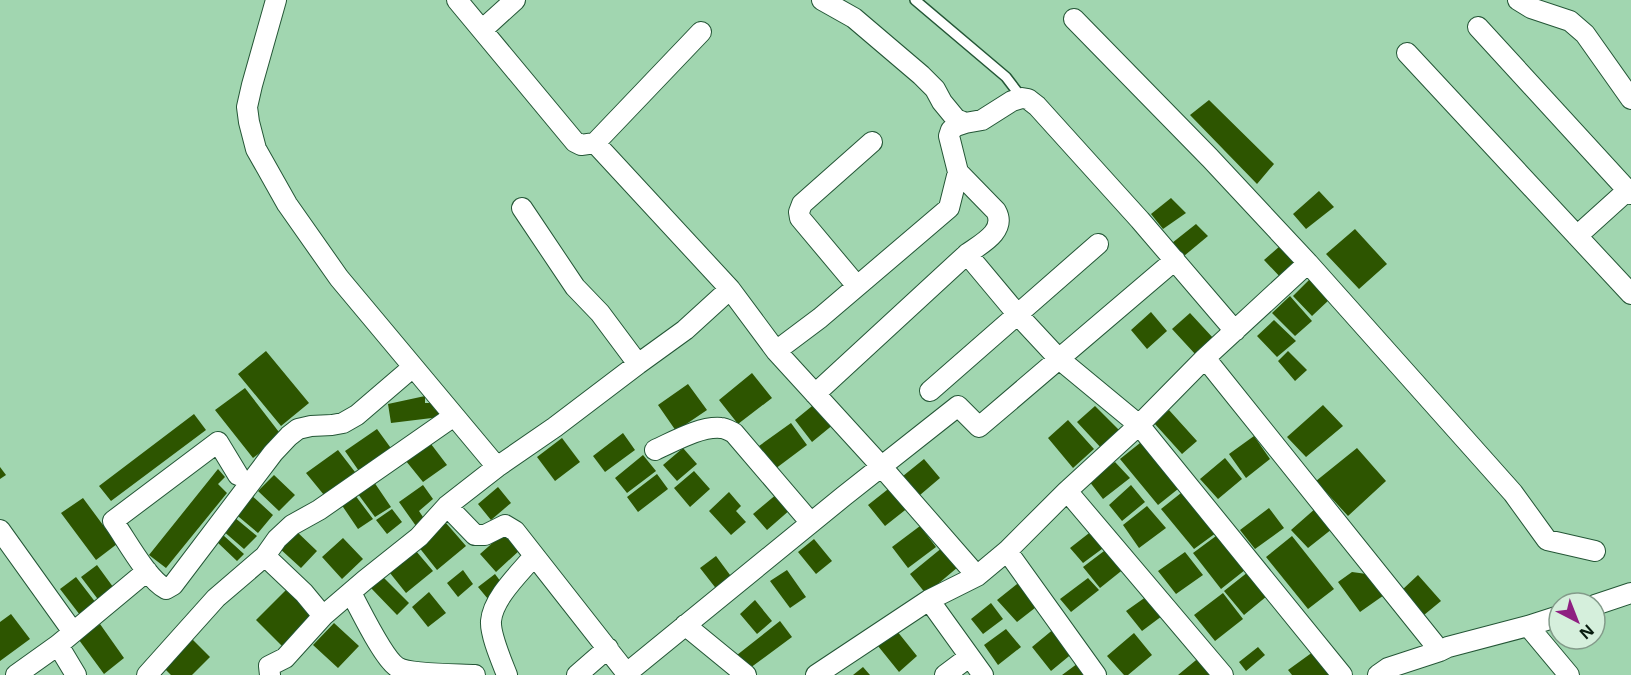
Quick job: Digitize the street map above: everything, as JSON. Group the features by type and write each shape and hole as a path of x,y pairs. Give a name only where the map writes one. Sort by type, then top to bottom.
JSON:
{"street":[{"path":"276,0 247,107 256,149 287,204 339,278 497,467"},
{"path":"458,0 575,142 580,145 595,143 701,32"},
{"path":"482,30 515,0"},
{"path":"822,0 854,18 921,75 935,89 949,112 964,123"},
{"path":"1518,0 1531,8 1570,21 1585,34 1631,99"},
{"path":"1074,19 1210,158 1308,263 1513,493 1547,540 1595,550"},
{"path":"1478,27 1629,192 1577,236"},
{"path":"1407,54 1631,294"},
{"path":"815,394 967,254 992,235 999,225 996,212 958,172 949,136 951,130 956,126 982,120 1012,101 1022,98 1028,99 1037,106 1175,260 1235,331"},
{"path":"857,286 801,218 799,212 802,204 873,142"},
{"path":"595,143 730,289 776,351 977,576"},
{"path":"776,351 820,318 948,208 958,172"},
{"path":"522,208 575,287 600,314 639,364"},
{"path":"930,392 1098,244"},
{"path":"967,254 1058,358 1139,425 1342,675"},
{"path":"447,506 476,535 484,535 505,525 510,526 628,674 810,523 957,406 979,427 1175,260"},
{"path":"816,675 929,600 977,576 1007,551 1067,491 1139,425 1205,357 1308,263"},
{"path":"270,675 269,666 285,658 323,616 419,537 447,506 685,330 730,289"},
{"path":"1205,357 1440,651"},
{"path":"238,475 218,442 113,521 147,571 162,587 169,588 273,453 289,436 298,429 310,426 343,423 357,415 413,367"},
{"path":"147,675 216,598 265,556 277,539 292,525 320,510 454,416"},
{"path":"655,450 684,436 723,427 734,433 810,523"},
{"path":"1067,491 1223,675"},
{"path":"0,530 66,639 76,675"},
{"path":"1007,551 1096,675"},
{"path":"507,675 498,653 491,624 495,605 534,555"},
{"path":"265,556 304,593 323,616"},
{"path":"16,675 66,639 147,571"},
{"path":"351,592 388,660 398,668 475,675"},
{"path":"1607,600 1631,593"},
{"path":"929,600 983,675"},
{"path":"1378,675 1388,668 1448,647 1547,620"},
{"path":"685,625 746,675"},
{"path":"1528,626 1569,675"},
{"path":"577,675 608,648"},
{"path":"945,675 969,657"}],"lane":[{"path":"915,0 1006,77 1022,98"}],"building":[{"path":"1209,100 1274,164 1257,184 1190,115"},
{"path":"1319,191 1334,207 1306,229 1293,214"},
{"path":"1171,198 1186,213 1163,229 1151,214"},
{"path":"1196,224 1208,236 1184,256 1172,243"},
{"path":"1355,229 1387,264 1359,289 1326,254"},
{"path":"1280,246 1298,267 1283,280 1264,260"},
{"path":"1311,278 1330,299 1312,316 1293,296"},
{"path":"1290,296 1312,321 1295,336 1272,313"},
{"path":"1151,312 1167,331 1147,349 1131,330"},
{"path":"1190,313 1214,339 1196,355 1172,329"},
{"path":"1274,320 1296,341 1277,357 1257,336"},
{"path":"266,351 309,403 281,426 238,374"},
{"path":"1288,351 1307,370 1295,381 1278,361"},
{"path":"752,373 772,398 738,424 719,400"},
{"path":"688,384 707,410 676,431 658,405"},
{"path":"245,388 282,436 253,458 215,410"},
{"path":"425,396 425,403 433,403 434,409 440,410 440,417 391,423 388,404"},
{"path":"817,402 834,424 812,442 795,420"},
{"path":"1323,405 1343,426 1306,457 1287,437"},
{"path":"1095,406 1122,433 1103,450 1077,422"},
{"path":"1169,410 1197,441 1182,454 1154,423"},
{"path":"194,414 206,430 111,501 99,486"},
{"path":"1068,420 1094,449 1073,468 1048,438"},
{"path":"791,423 807,445 775,469 759,446"},
{"path":"377,429 393,451 361,474 345,451"},
{"path":"623,433 635,450 605,472 593,456"},
{"path":"1254,436 1270,459 1246,478 1229,454"},
{"path":"562,438 580,462 555,481 537,457"},
{"path":"1145,439 1183,485 1158,505 1120,459"},
{"path":"431,444 447,465 423,482 406,461"},
{"path":"683,448 697,464 677,481 663,465"},
{"path":"1357,448 1386,481 1348,516 1316,481"},
{"path":"338,450 355,472 324,495 306,473"},
{"path":"643,455 656,471 627,493 615,478"},
{"path":"1225,458 1242,479 1218,499 1200,479"},
{"path":"924,459 940,478 920,495 903,476"},
{"path":"1115,462 1130,478 1103,499 1089,481"},
{"path":"0,467 6,475 0,479"},
{"path":"218,469 225,477 218,484 227,493 166,568 149,555"},
{"path":"694,471 710,489 690,507 674,488"},
{"path":"657,474 668,489 638,512 627,497"},
{"path":"274,475 295,495 279,511 258,491"},
{"path":"374,482 391,507 375,517 358,494"},
{"path":"423,485 433,499 419,511 425,520 416,526 399,502"},
{"path":"1131,485 1145,502 1122,521 1109,505"},
{"path":"892,486 909,507 885,526 868,505"},
{"path":"498,487 511,503 491,520 478,504"},
{"path":"1186,489 1220,530 1194,549 1161,509"},
{"path":"729,492 741,506 736,511 746,522 731,535 709,511"},
{"path":"249,493 273,515 258,533 233,512"},
{"path":"778,493 791,509 767,530 753,514"},
{"path":"355,495 373,519 358,529 341,504"},
{"path":"83,498 117,544 96,560 61,513"},
{"path":"1147,506 1166,528 1139,548 1123,525"},
{"path":"1269,508 1284,528 1255,549 1240,530"},
{"path":"1316,508 1332,529 1308,548 1291,530"},
{"path":"392,509 402,522 387,534 376,520"},
{"path":"234,517 257,536 244,549 222,530"},
{"path":"446,523 466,546 437,570 418,546"},
{"path":"920,526 936,547 908,568 892,547"},
{"path":"294,529 317,551 301,568 278,547"},
{"path":"1093,530 1106,546 1083,563 1070,548"},
{"path":"505,532 521,549 496,572 480,554"},
{"path":"223,535 244,554 237,561 216,541"},
{"path":"1216,536 1245,570 1221,589 1193,553"},
{"path":"1292,536 1334,589 1308,609 1266,557"},
{"path":"343,538 363,559 342,579 322,557"},
{"path":"814,539 832,561 816,574 798,552"},
{"path":"943,547 958,567 926,594 910,574"},
{"path":"1108,548 1125,568 1100,588 1083,567"},
{"path":"416,551 433,571 406,593 390,573"},
{"path":"1185,552 1203,575 1176,594 1158,571"},
{"path":"716,556 733,579 718,591 700,568"},
{"path":"97,565 116,591 100,602 81,577"},
{"path":"463,570 473,584 458,597 447,583"},
{"path":"787,570 806,597 790,608 770,581"},
{"path":"1248,572 1267,596 1244,615 1224,591"},
{"path":"1352,572 1374,575 1387,593 1360,612 1338,582"},
{"path":"495,574 504,586 488,599 478,587"},
{"path":"1418,575 1441,601 1424,615 1402,590"},
{"path":"382,576 409,603 397,615 370,587"},
{"path":"76,577 96,603 80,615 60,589"},
{"path":"1088,578 1099,590 1071,612 1060,599"},
{"path":"1022,580 1040,604 1017,622 997,600"},
{"path":"289,587 317,615 286,650 256,620"},
{"path":"429,592 446,613 428,627 412,607"},
{"path":"1223,593 1243,619 1215,641 1194,615"},
{"path":"1150,594 1166,613 1142,631 1126,611"},
{"path":"755,600 772,621 757,634 740,614"},
{"path":"991,603 1003,619 983,634 971,619"},
{"path":"11,614 30,639 0,661 0,622"},
{"path":"780,621 792,637 750,668 737,655"},
{"path":"334,623 359,646 338,668 313,645"},
{"path":"100,624 124,658 104,674 79,640"},
{"path":"1055,628 1074,652 1051,671 1032,647"},
{"path":"1006,629 1021,647 998,665 984,645"},
{"path":"897,631 917,656 899,672 878,646"},
{"path":"1134,633 1152,655 1128,675 1124,675 1107,656"},
{"path":"191,638 210,657 192,675 171,675 162,666"},
{"path":"1258,647 1265,655 1246,671 1239,662"},
{"path":"1317,649 1333,672 1329,675 1292,675 1288,670"},
{"path":"1201,656 1218,675 1178,675"},
{"path":"1081,661 1091,675 1062,675"},
{"path":"863,667 870,675 853,675"}]}
